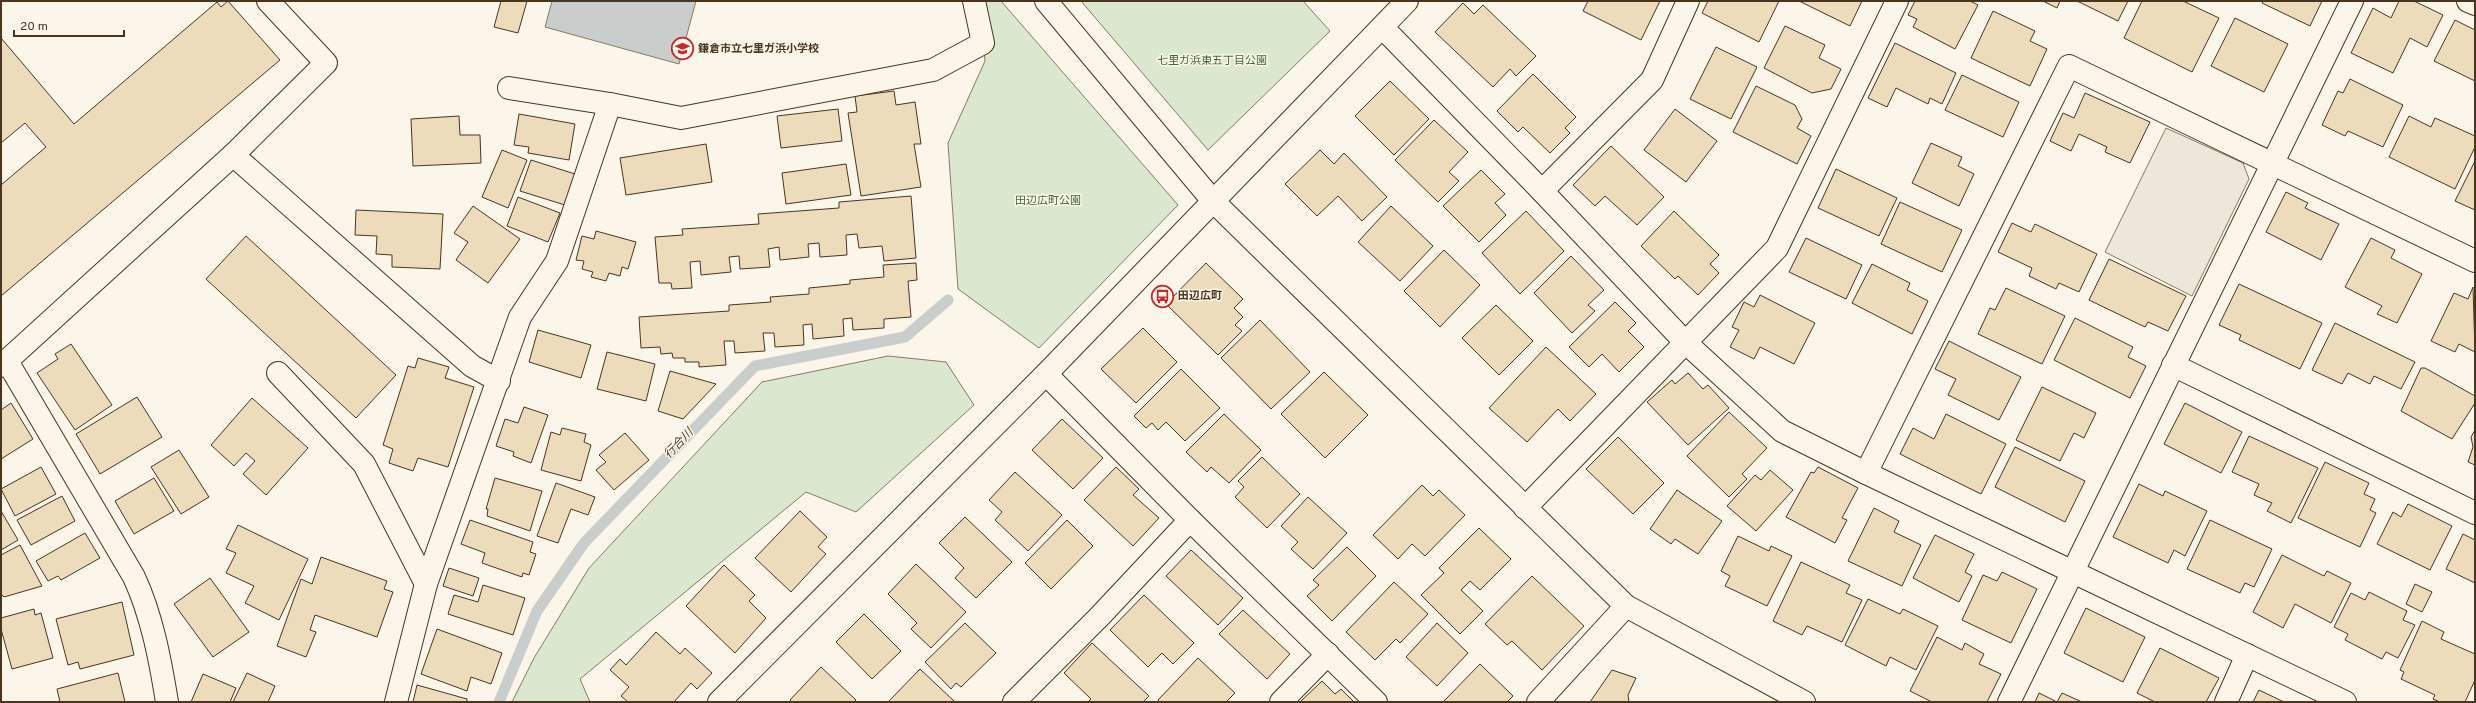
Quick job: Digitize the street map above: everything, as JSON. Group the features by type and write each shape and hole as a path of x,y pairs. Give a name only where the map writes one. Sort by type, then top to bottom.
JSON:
{"street":[{"path":"167,702 161,662 144,599 134,577 4,364 233,155 326,63 268,1"},
{"path":"509,88 610,104 681,118 934,70 983,43 974,1"},
{"path":"1046,1 1213,201 1626,606 1804,702"},
{"path":"719,702 1046,374 1382,28 1406,1"},
{"path":"1542,191 1652,80 1688,1"},
{"path":"1525,508 1777,248 1897,1"},
{"path":"2008,702 2352,1"},
{"path":"2468,1 2475,4"},
{"path":"1382,28 1542,191 1685,342 1782,431 1866,473 2345,702"},
{"path":"1866,473 2069,66 2475,261"},
{"path":"396,702 426,584 499,381 520,317 557,261 610,104"},
{"path":"233,155 472,366 499,381"},
{"path":"2173,365 2475,513"},
{"path":"278,374 364,464 426,584"},
{"path":"1046,374 1190,520 1376,702"},
{"path":"1014,702 1100,616 1190,520"},
{"path":"1538,702 1626,606"},
{"path":"1281,702 1328,654"},
{"path":"2226,702 2247,655"}],"green space":[{"name":"田辺広町公園","path":"979,1 1001,1 1178,205 1039,348 958,289 948,143 985,61"},
{"name":"七里ガ浜東五丁目公園","path":"1081,1 1303,1 1330,31 1208,150"},
{"path":"888,356 946,362 974,405 856,512 806,492 580,679 590,702 512,702 534,658 589,568 762,382"}],"shaded area":[{"path":"552,1 696,1 679,64 545,27"},
{"path":"2166,128 2243,163 2249,179 2192,296 2105,252"}],"building":[{"path":"228,1 280,60 1,296 1,185 46,147 25,123 1,143 1,38 74,124 217,2 221,7"},
{"path":"501,1 527,1 518,33 494,27"},
{"path":"1588,1 1660,1 1641,40 1583,11"},
{"path":"1708,1 1779,1 1759,42 1702,13"},
{"path":"1799,1 1862,1 1850,26"},
{"path":"1915,1 1970,1 1978,5 1955,49 1913,27 1917,19 1908,15"},
{"path":"2043,1 2060,1 2057,8"},
{"path":"2077,1 2128,1 2118,21"},
{"path":"2142,1 2183,1 2219,18 2192,72 2124,38"},
{"path":"2263,1 2322,1 2310,26 2262,3"},
{"path":"2399,1 2414,1 2443,15 2427,47 2410,38 2393,73 2351,53 2373,8 2391,18"},
{"path":"1463,3 1474,14 1483,5 1536,56 1516,76 1510,69 1493,87 1435,32"},
{"path":"1993,11 2035,31 2030,41 2047,49 2030,86 1971,58"},
{"path":"2235,18 2288,44 2264,92 2211,66"},
{"path":"2455,20 2475,30 2475,81 2434,61"},
{"path":"1785,26 1825,45 1819,58 1841,69 1831,89 1812,93 1764,68"},
{"path":"1895,43 1956,73 1942,104 1930,98 1928,104 1896,88 1887,107 1868,98"},
{"path":"1716,47 1757,67 1731,119 1690,99"},
{"path":"1533,74 1576,117 1565,128 1570,133 1550,153 1523,127 1518,132 1497,111"},
{"path":"1962,75 2019,102 2003,137 1945,110"},
{"path":"2350,79 2403,105 2383,147 2348,131 2345,136 2322,125 2338,91 2343,93"},
{"path":"1390,81 1429,119 1394,155 1355,116"},
{"path":"1756,86 1795,105 1802,119 1797,128 1811,136 1797,164 1733,132"},
{"path":"894,91 896,105 915,102 921,144 914,144 921,187 861,196 848,113 857,112 855,96"},
{"path":"2085,93 2150,122 2130,163 2105,152 2107,147 2079,134 2071,151 2050,141 2063,113 2074,118"},
{"path":"838,109 842,141 781,148 777,116"},
{"path":"1675,109 1717,141 1686,182 1644,150"},
{"path":"519,114 575,124 569,160 528,153 529,147 514,145"},
{"path":"459,116 460,135 480,135 481,163 413,166 411,119"},
{"path":"2409,116 2431,127 2435,118 2475,136 2475,147 2455,189 2389,157"},
{"path":"1434,120 1468,152 1449,172 1459,181 1438,202 1395,160"},
{"path":"1931,143 1962,157 1958,166 1974,174 1959,206 1912,183"},
{"path":"706,144 712,182 626,195 620,158"},
{"path":"1611,146 1664,197 1637,225 1605,196 1595,206 1573,185"},
{"path":"502,150 527,160 508,208 482,197"},
{"path":"1320,150 1334,164 1344,153 1387,197 1362,221 1338,196 1317,216 1285,184"},
{"path":"531,160 575,174 565,205 520,191"},
{"path":"2475,161 2475,210 2455,201"},
{"path":"846,164 851,195 786,204 782,173"},
{"path":"1836,169 1897,198 1879,236 1818,208"},
{"path":"1481,170 1505,194 1495,203 1506,215 1479,242 1443,206"},
{"path":"2286,192 2308,203 2305,208 2339,224 2321,260 2266,232"},
{"path":"911,196 916,258 884,261 882,246 859,248 857,234 846,235 847,255 820,257 819,243 808,244 809,257 780,260 779,247 768,249 770,267 740,269 739,256 729,257 731,272 701,275 700,261 690,262 692,288 672,289 671,283 659,283 655,237 683,235 682,229 759,224 758,214 839,208 839,202"},
{"path":"518,197 560,213 548,242 507,226"},
{"path":"1900,202 1962,230 1942,272 1881,244"},
{"path":"473,206 520,239 488,283 456,260 468,242 454,233"},
{"path":"1391,206 1433,246 1400,281 1358,242"},
{"path":"356,210 443,214 440,269 392,267 392,255 376,254 377,236 355,235"},
{"path":"1526,211 1564,251 1520,294 1482,253"},
{"path":"1674,211 1719,255 1710,264 1719,273 1698,295 1678,276 1675,279 1641,246"},
{"path":"2012,223 2031,232 2035,224 2097,254 2079,292 2059,283 2056,289 2029,276 2032,268 1998,252"},
{"path":"596,231 636,242 628,269 622,267 620,276 609,273 606,281 591,277 593,272 582,269 584,261 576,260 582,236 594,239"},
{"path":"246,236 396,375 356,418 206,279"},
{"path":"1806,238 1862,265 1846,299 1789,272"},
{"path":"2371,238 2395,250 2391,258 2422,274 2397,323 2377,314 2382,306 2345,287"},
{"path":"1444,250 1480,285 1440,327 1404,291"},
{"path":"1571,256 1604,290 1588,305 1595,311 1572,333 1534,293"},
{"path":"2109,259 2186,296 2168,331 2148,322 2145,327 2089,300"},
{"path":"916,263 917,280 908,281 911,317 884,319 884,328 853,330 852,318 843,319 844,336 813,339 812,324 803,325 804,345 775,347 774,333 763,333 765,351 735,353 734,341 724,341 726,365 699,367 699,362 685,362 685,358 673,358 672,353 661,354 660,347 641,348 639,317 729,311 729,305 771,302 770,297 809,294 809,288 850,284 850,280 884,277 883,265"},
{"path":"1206,263 1243,299 1234,308 1243,317 1235,325 1242,331 1218,355 1166,304"},
{"path":"1872,264 1910,283 1907,290 1928,301 1912,334 1852,303"},
{"path":"2239,284 2322,323 2300,369 2239,340 2241,335 2219,325"},
{"path":"2473,287 2475,352 2459,344 2455,352 2431,341 2454,293 2468,299"},
{"path":"2006,288 2065,316 2042,364 1978,334 1990,308 1995,310"},
{"path":"1760,295 1815,323 1794,364 1760,347 1754,359 1730,347 1739,330 1732,327 1744,302 1754,307"},
{"path":"1615,302 1636,323 1628,331 1644,347 1619,372 1602,354 1589,367 1569,347"},
{"path":"1496,305 1533,341 1499,375 1462,338"},
{"path":"2075,318 2133,347 2128,357 2146,366 2130,398 2054,360"},
{"path":"1260,320 1310,372 1271,409 1221,358"},
{"path":"2335,323 2415,362 2401,389 2374,376 2370,384 2348,373 2342,384 2312,370"},
{"path":"1143,328 1177,362 1136,403 1101,369"},
{"path":"538,330 591,345 581,378 529,362"},
{"path":"1949,341 2021,377 1999,420 1948,395 1956,379 1935,369"},
{"path":"71,344 112,405 75,430 37,373 58,359 55,354"},
{"path":"1546,347 1596,394 1570,421 1558,409 1527,442 1489,408"},
{"path":"607,352 655,364 646,401 597,389"},
{"path":"418,358 449,367 445,378 474,387 448,467 418,458 413,471 389,463 393,449 383,445 408,366 415,368"},
{"path":"2421,368 2425,368 2475,396 2475,403 2452,439 2401,411"},
{"path":"1181,369 1220,408 1185,441 1166,422 1158,430 1152,423 1146,428 1134,416"},
{"path":"670,371 716,384 683,419 658,411"},
{"path":"1324,372 1368,415 1325,458 1281,414"},
{"path":"1688,373 1703,389 1708,385 1729,408 1688,445 1647,402 1672,380 1675,384"},
{"path":"2042,387 2096,413 2084,438 2074,433 2060,461 2016,440"},
{"path":"137,397 162,437 100,474 76,434"},
{"path":"252,398 308,448 266,495 243,474 255,461 246,453 234,466 211,445"},
{"path":"11,403 33,439 1,459 1,410"},
{"path":"2185,403 2242,432 2221,473 2164,444"},
{"path":"524,407 548,415 531,463 513,456 514,452 496,446 505,419 518,423"},
{"path":"1729,412 1767,448 1742,474 1747,479 1729,497 1687,456"},
{"path":"1224,414 1261,450 1229,483 1211,467 1207,472 1186,452"},
{"path":"1946,414 2006,444 1981,494 1900,454 1913,428 1934,439"},
{"path":"1062,419 1103,458 1073,489 1032,450"},
{"path":"562,428 586,434 584,442 591,445 581,481 541,470 551,432 560,435"},
{"path":"2475,430 2475,465 2468,462 2473,447 2471,437"},
{"path":"625,433 649,460 614,490 596,470 606,462 599,455"},
{"path":"2249,436 2318,468 2291,523 2267,511 2272,503 2254,495 2259,484 2232,472"},
{"path":"1618,437 1664,483 1633,514 1586,469"},
{"path":"2015,447 2085,481 2065,522 1995,487"},
{"path":"179,450 209,497 181,514 151,467"},
{"path":"1262,457 1300,494 1267,528 1235,497 1244,487 1238,481"},
{"path":"2325,462 2369,483 2364,494 2375,499 2370,510 2376,513 2360,547 2298,518"},
{"path":"41,467 56,494 15,516 1,489"},
{"path":"1116,467 1139,489 1133,495 1159,518 1133,546 1084,500"},
{"path":"1818,467 1858,488 1842,518 1847,520 1835,543 1786,517 1811,472 1814,473"},
{"path":"1770,470 1793,490 1756,531 1727,506 1755,475 1761,480"},
{"path":"1015,472 1062,515 1028,551 995,520 1002,512 989,500"},
{"path":"154,478 174,511 134,534 115,501"},
{"path":"495,478 542,491 530,531 487,516 488,509 486,509"},
{"path":"556,483 595,497 588,515 571,509 558,543 537,536"},
{"path":"2139,484 2163,496 2165,491 2207,511 2185,556 2174,550 2168,563 2113,537"},
{"path":"1422,485 1433,496 1439,490 1465,515 1425,556 1412,544 1398,559 1373,535"},
{"path":"1677,490 1722,521 1698,554 1675,539 1671,544 1650,529"},
{"path":"62,496 75,521 31,545 17,520"},
{"path":"1308,497 1347,533 1313,569 1291,549 1298,542 1281,526"},
{"path":"2408,504 2452,526 2430,570 2377,544 2393,512 2401,517"},
{"path":"1874,508 1899,521 1894,532 1921,545 1902,586 1848,561"},
{"path":"1,511 18,540 1,550"},
{"path":"800,511 827,537 818,547 826,554 791,592 755,558"},
{"path":"965,517 1012,562 976,598 955,578 964,568 939,543"},
{"path":"470,520 533,542 530,552 536,554 529,575 523,573 522,577 482,563 485,553 461,544"},
{"path":"1067,520 1093,546 1051,589 1025,563"},
{"path":"2210,520 2272,549 2254,587 2245,583 2240,593 2187,569"},
{"path":"238,525 308,559 279,620 245,603 254,586 226,573 236,553 226,549"},
{"path":"1479,528 1511,559 1480,590 1470,581 1461,590 1483,611 1460,634 1421,595 1444,573 1439,568"},
{"path":"85,533 100,558 61,580 58,576 48,581 36,561"},
{"path":"2463,534 2475,540 2475,583 2446,569"},
{"path":"1935,535 1974,554 1965,572 1972,576 1959,602 1913,578"},
{"path":"1738,536 1769,551 1771,546 1792,556 1767,606 1725,586 1730,576 1721,571"},
{"path":"20,545 42,586 4,597 1,594 1,555"},
{"path":"1347,547 1376,576 1332,621 1307,596 1319,585 1313,580"},
{"path":"1191,550 1243,598 1218,625 1166,576"},
{"path":"2282,555 2324,576 2327,571 2351,583 2331,623 2295,604 2283,628 2253,612"},
{"path":"321,557 387,581 384,589 393,592 377,637 315,615 310,630 316,632 306,657 277,646 301,579 312,584"},
{"path":"1801,562 1850,585 1846,593 1862,600 1842,642 1807,626 1802,635 1773,621"},
{"path":"916,564 966,612 931,648 911,629 917,623 888,594"},
{"path":"724,565 755,595 749,601 766,618 735,653 686,606"},
{"path":"449,568 479,578 473,596 443,586"},
{"path":"2002,572 2037,589 2011,643 1962,620 1983,575 1997,581"},
{"path":"1532,576 1584,626 1542,670 1512,641 1507,645 1485,624"},
{"path":"210,578 249,632 213,657 174,604"},
{"path":"1394,582 1428,614 1400,643 1396,639 1375,660 1346,632"},
{"path":"2415,584 2432,592 2422,612 2406,604"},
{"path":"483,585 525,598 513,635 448,614 454,595 478,602"},
{"path":"2369,592 2407,611 2403,620 2415,625 2398,658 2386,652 2382,659 2345,640 2348,634 2334,627 2351,593 2365,600"},
{"path":"1144,595 1194,643 1173,664 1162,653 1148,667 1110,630"},
{"path":"1868,599 1900,614 1903,609 1938,626 1916,670 1890,657 1886,666 1845,645"},
{"path":"122,602 134,655 80,669 78,662 68,665 56,619"},
{"path":"2086,608 2145,637 2123,682 2064,653"},
{"path":"34,609 35,615 41,613 53,658 12,669 1,629 1,618"},
{"path":"1243,610 1290,654 1267,679 1219,634"},
{"path":"864,614 901,651 872,679 836,642"},
{"path":"2422,621 2444,632 2441,639 2475,654 2475,680 2465,702 2440,702 2433,699 2435,695 2401,679 2404,672 2400,670"},
{"path":"965,623 996,653 961,687 956,683 951,689 925,662"},
{"path":"1437,623 1468,653 1437,686 1406,657"},
{"path":"437,629 502,653 491,684 471,677 467,691 421,674"},
{"path":"656,632 680,654 685,648 712,673 697,689 691,683 674,702 628,702 621,696 629,687 610,670 620,659 626,665"},
{"path":"1937,637 1962,650 1965,643 1984,654 1979,664 2001,674 1987,702 1932,702 1910,691"},
{"path":"1092,643 1149,696 1143,702 1088,702 1091,699 1064,673"},
{"path":"2160,648 2219,678 2206,702 2155,702 2137,693"},
{"path":"1198,658 1235,693 1226,702 1160,702 1158,700"},
{"path":"1480,664 1513,696 1507,702 1443,702"},
{"path":"821,667 856,700 854,702 792,702 790,700"},
{"path":"920,669 955,702 888,702"},
{"path":"1612,670 1636,678 1628,695 1629,702 1590,702"},
{"path":"118,673 125,702 60,702 57,689"},
{"path":"247,673 275,686 268,702 233,702"},
{"path":"203,674 236,688 230,702 191,702"},
{"path":"1322,681 1335,694 1341,689 1354,702 1300,702"},
{"path":"417,685 467,699 467,702 413,702"},
{"path":"2259,690 2284,702 2253,702"},
{"path":"2039,693 2057,702 2035,702"},
{"path":"2062,693 2082,702 2057,702"}],"waterway":[{"name":"行合川","path":"499,702 537,611 584,543 755,366 905,337 948,300"}],"place":[{"name":"鎌倉市立七里ガ浜小学校","path":"682,49"},
{"name":"田辺広町","path":"1163,296"}]}
